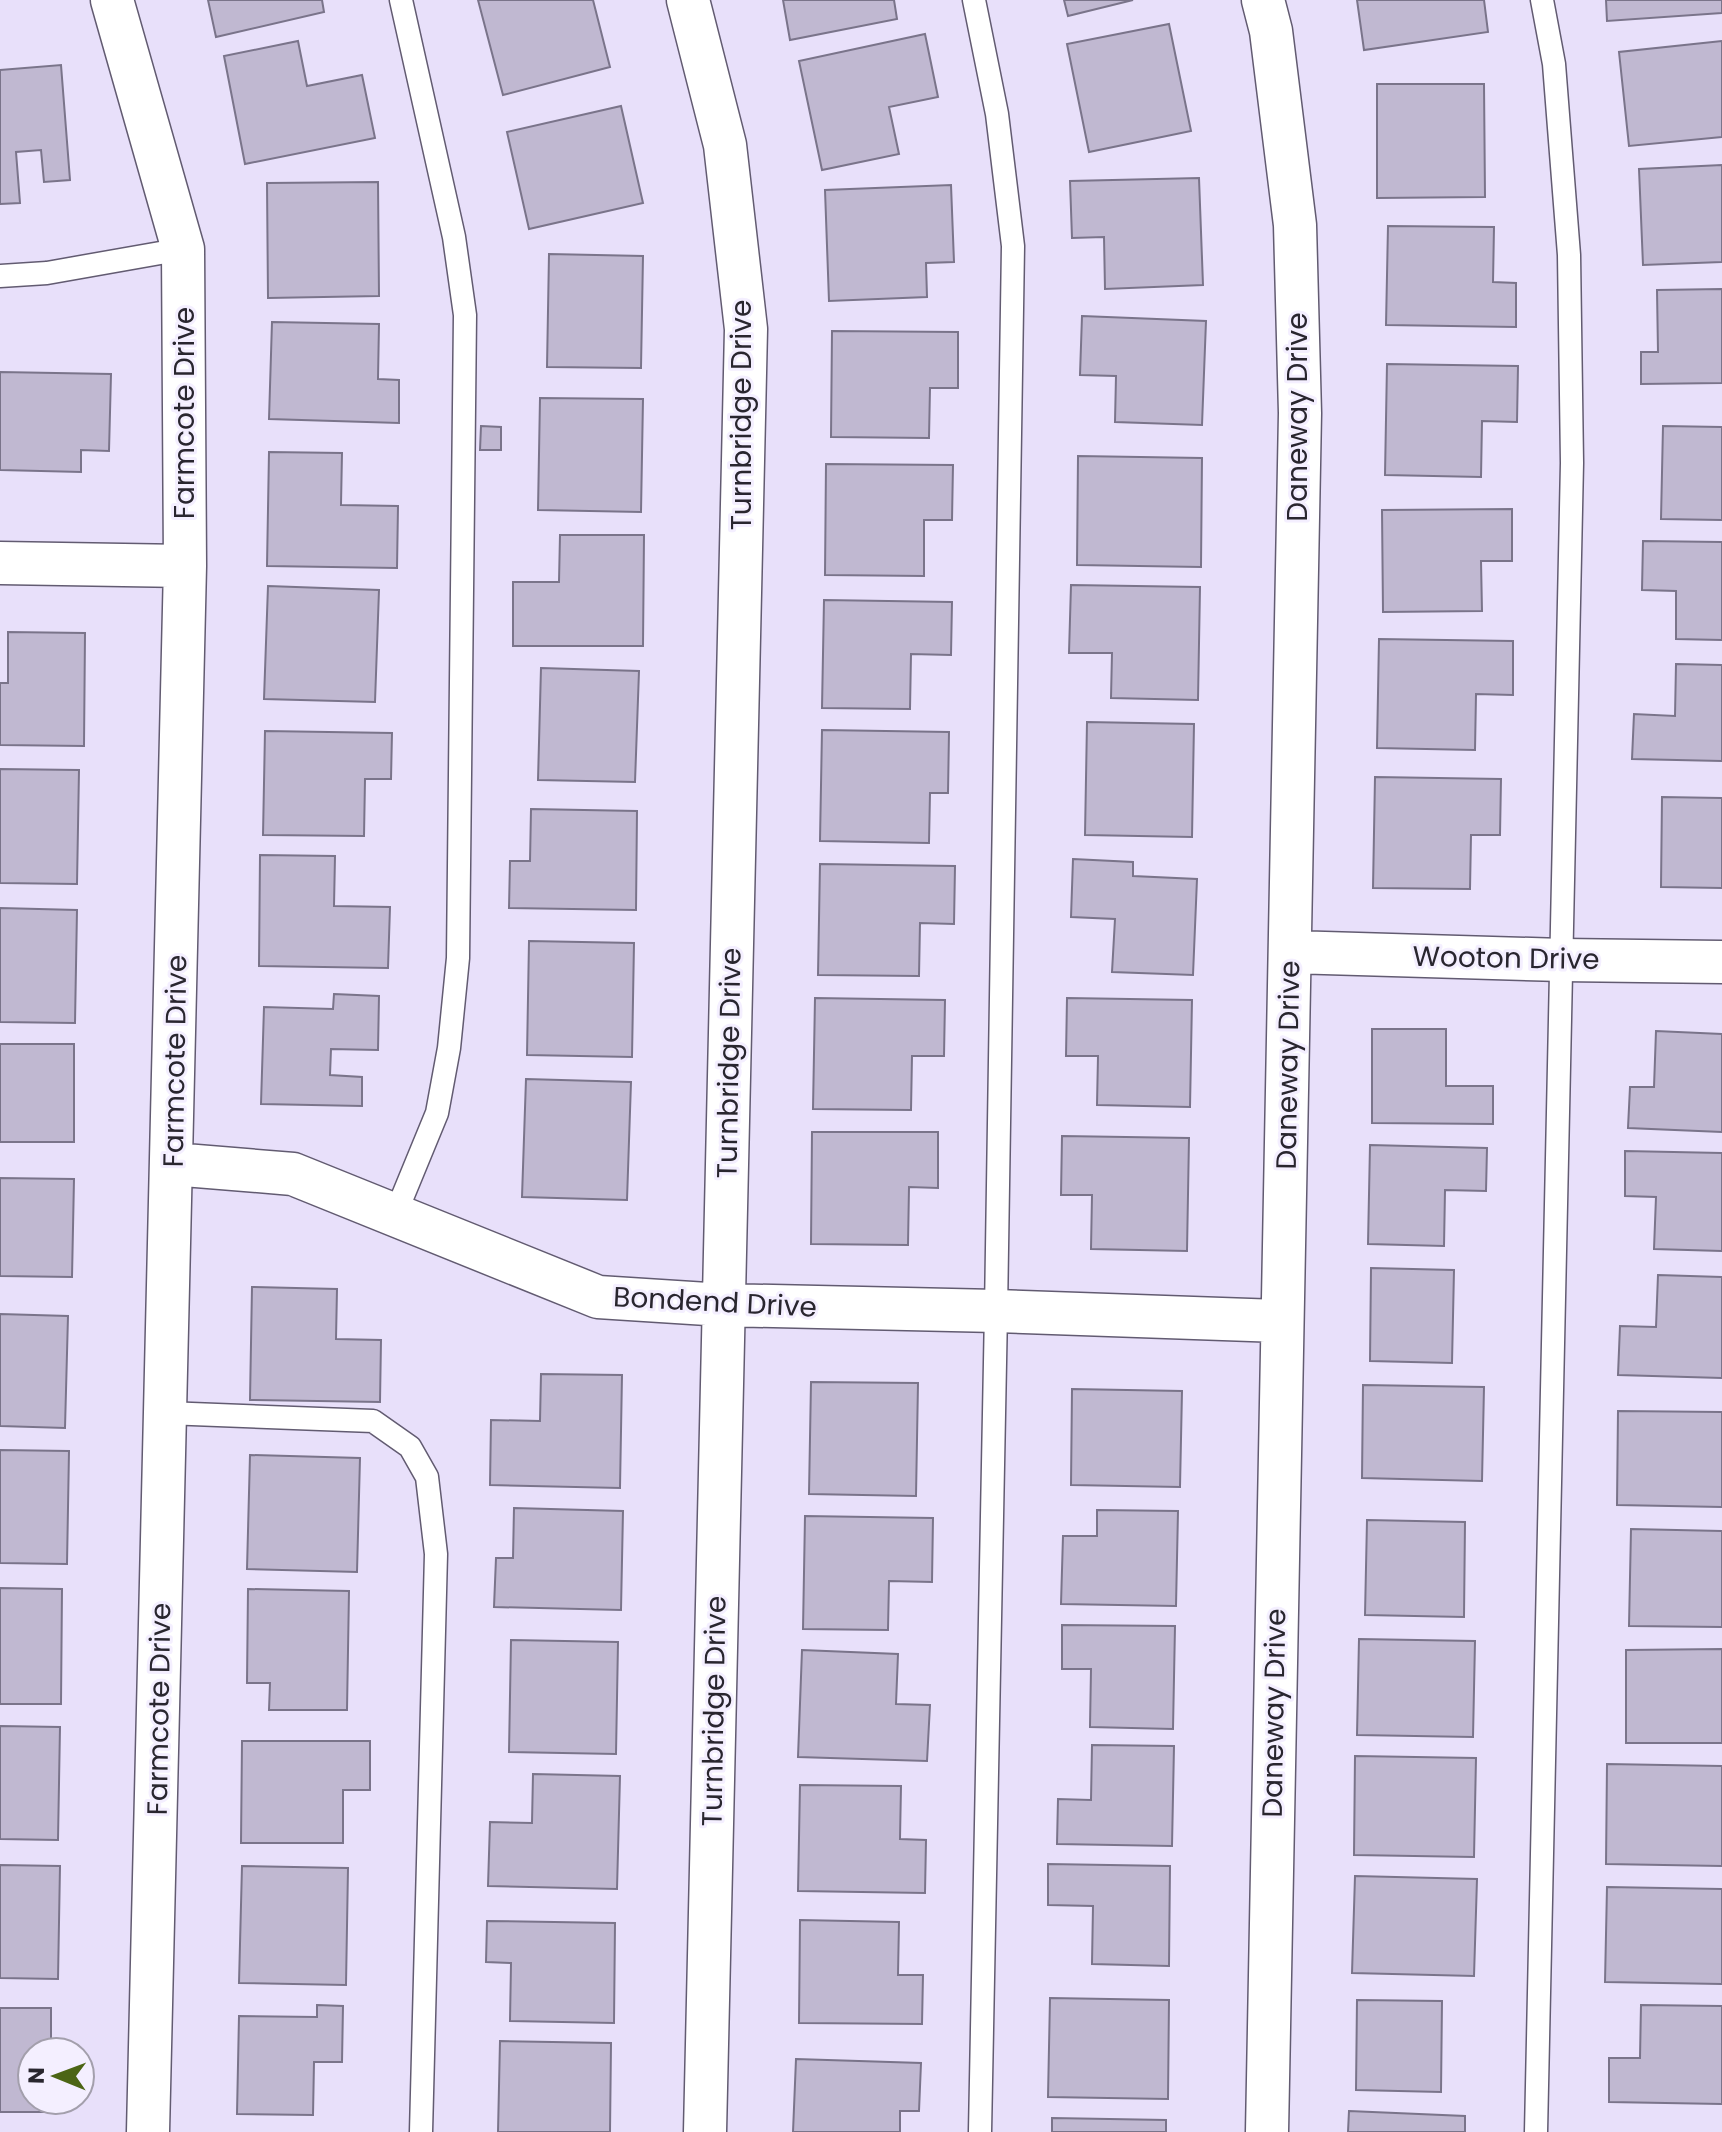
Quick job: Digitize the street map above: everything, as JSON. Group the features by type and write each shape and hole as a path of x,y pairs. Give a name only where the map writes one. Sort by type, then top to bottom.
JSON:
{"street":[{"name":"Farmcote Drive","path":"112,0 183,249 185,566 148,2132"},
{"name":"Turnbridge Drive","path":"688,0 725,145 746,329 705,2132"},
{"name":"Daneway Drive","path":"1263,0 1273,46 1295,240 1300,413 1267,2132"},
{"path":"0,563 185,566"},
{"name":"Wooton Drive","path":"1291,952 1722,962"},
{"name":"Bondend Drive","path":"172,1164 293,1174 598,1297 723,1305 1282,1321"}],"lane":[{"path":"395,1215 437,1113 449,1048 458,958 465,331 454,237 401,0"},
{"path":"974,0 997,114 1013,246 980,2132"},
{"path":"1536,2132 1572,463 1569,255 1554,64 1542,0"},
{"path":"0,276 47,273 183,249"},
{"path":"166,1413 373,1421 410,1447 427,1477 436,1554 421,2132"}],"building":[{"path":"208,0 322,0 324,12 216,37"},
{"path":"478,0 593,0 610,67 503,95"},
{"path":"783,0 894,0 897,19 790,40"},
{"path":"1064,0 1133,0 1068,16"},
{"path":"1357,0 1484,0 1488,32 1364,50"},
{"path":"1606,0 1722,0 1722,13 1607,21"},
{"path":"1169,24 1191,131 1089,152 1067,44"},
{"path":"925,34 938,97 889,107 899,154 822,170 799,61"},
{"path":"298,41 307,86 362,75 375,138 245,164 224,56"},
{"path":"1722,41 1722,137 1629,146 1619,52"},
{"path":"61,65 70,180 44,182 41,150 16,152 20,203 0,204 0,70"},
{"path":"1377,84 1484,84 1485,197 1377,198"},
{"path":"621,106 643,203 529,229 507,132"},
{"path":"1722,165 1722,262 1643,265 1639,169"},
{"path":"1199,178 1203,285 1105,289 1104,237 1072,238 1070,181"},
{"path":"378,182 379,296 268,298 267,183"},
{"path":"951,185 954,262 926,263 927,297 829,301 825,190"},
{"path":"1388,226 1494,227 1493,282 1516,283 1516,327 1386,325"},
{"path":"549,254 643,256 641,368 547,367"},
{"path":"1722,289 1722,383 1641,384 1641,352 1658,352 1657,290"},
{"path":"1082,316 1206,321 1202,425 1115,422 1116,376 1080,375"},
{"path":"272,322 379,324 378,379 399,380 399,423 269,419"},
{"path":"832,331 958,332 958,388 930,388 929,438 831,437"},
{"path":"1387,364 1518,366 1517,422 1482,421 1481,477 1385,475"},
{"path":"0,372 111,374 109,451 81,450 81,472 0,470"},
{"path":"540,398 643,399 641,512 538,510"},
{"path":"481,426 501,427 501,450 480,450"},
{"path":"1663,426 1722,427 1722,520 1661,519"},
{"path":"269,452 342,453 341,505 398,506 397,568 267,566"},
{"path":"1078,456 1202,458 1201,567 1077,565"},
{"path":"826,464 953,465 952,520 924,520 924,576 825,575"},
{"path":"1512,509 1512,561 1481,561 1482,611 1383,612 1382,510"},
{"path":"560,535 644,535 643,646 513,646 513,582 559,582"},
{"path":"1643,541 1722,542 1722,640 1676,639 1676,591 1642,590"},
{"path":"1071,585 1200,587 1198,700 1111,698 1112,653 1069,653"},
{"path":"268,586 379,590 375,702 264,699"},
{"path":"824,600 952,602 951,655 911,654 910,709 822,708"},
{"path":"8,632 85,633 84,746 0,745 0,683 8,683"},
{"path":"1379,639 1513,641 1513,695 1476,694 1475,750 1377,748"},
{"path":"1676,664 1722,665 1722,761 1632,759 1634,714 1675,716"},
{"path":"541,668 639,671 635,782 538,780"},
{"path":"1087,722 1194,724 1192,837 1085,835"},
{"path":"822,730 949,732 948,793 930,793 929,843 820,841"},
{"path":"265,731 392,733 391,779 365,779 364,836 263,835"},
{"path":"0,769 79,770 77,884 0,883"},
{"path":"1375,777 1501,779 1500,835 1471,835 1470,889 1373,888"},
{"path":"1662,797 1722,798 1722,888 1661,887"},
{"path":"531,809 637,811 636,910 509,908 510,861 530,861"},
{"path":"260,855 335,856 334,906 390,907 388,968 259,966"},
{"path":"1073,859 1133,862 1133,876 1197,879 1193,975 1112,972 1115,919 1071,917"},
{"path":"820,864 955,866 954,924 920,923 919,976 818,975"},
{"path":"0,908 77,910 75,1023 0,1022"},
{"path":"529,941 634,943 632,1057 527,1055"},
{"path":"334,994 379,996 378,1050 331,1049 330,1075 362,1077 362,1106 261,1104 264,1007 333,1009"},
{"path":"815,998 945,1000 944,1056 912,1056 911,1110 813,1109"},
{"path":"1067,998 1192,1000 1190,1107 1097,1105 1098,1056 1066,1056"},
{"path":"1372,1029 1446,1029 1446,1086 1493,1086 1493,1124 1372,1123"},
{"path":"1656,1031 1722,1034 1722,1132 1628,1128 1630,1087 1654,1087"},
{"path":"0,1044 74,1044 74,1142 0,1142"},
{"path":"526,1079 631,1082 627,1200 522,1197"},
{"path":"812,1132 938,1132 938,1188 909,1187 908,1245 811,1244"},
{"path":"1062,1136 1189,1138 1187,1251 1091,1249 1092,1195 1061,1195"},
{"path":"1370,1145 1487,1148 1486,1191 1445,1190 1444,1246 1368,1244"},
{"path":"1625,1151 1722,1153 1722,1251 1654,1249 1656,1197 1625,1196"},
{"path":"0,1178 74,1179 72,1277 0,1276"},
{"path":"1371,1268 1454,1270 1452,1363 1370,1361"},
{"path":"1658,1275 1722,1277 1722,1378 1618,1375 1620,1326 1656,1327"},
{"path":"252,1287 337,1289 336,1339 381,1340 380,1402 250,1400"},
{"path":"0,1314 68,1316 65,1428 0,1426"},
{"path":"541,1374 622,1375 620,1488 490,1485 491,1420 540,1421"},
{"path":"811,1382 918,1383 916,1496 809,1494"},
{"path":"1363,1385 1484,1387 1482,1481 1362,1478"},
{"path":"1072,1389 1182,1391 1180,1487 1071,1485"},
{"path":"1618,1411 1722,1412 1722,1507 1617,1505"},
{"path":"0,1450 69,1451 67,1564 0,1563"},
{"path":"250,1455 360,1458 357,1572 247,1569"},
{"path":"514,1508 623,1511 621,1610 494,1607 496,1558 513,1558"},
{"path":"1097,1510 1178,1511 1176,1606 1061,1604 1063,1536 1097,1536"},
{"path":"805,1516 933,1518 932,1582 889,1581 888,1630 803,1629"},
{"path":"1367,1520 1465,1522 1464,1617 1365,1615"},
{"path":"1631,1529 1722,1531 1722,1627 1629,1626"},
{"path":"0,1588 62,1589 61,1704 0,1704"},
{"path":"248,1589 349,1591 347,1710 269,1710 270,1683 247,1683"},
{"path":"1062,1625 1175,1626 1173,1729 1090,1727 1091,1669 1062,1669"},
{"path":"1359,1639 1475,1641 1473,1737 1357,1735"},
{"path":"511,1640 618,1642 616,1754 509,1752"},
{"path":"1722,1649 1722,1743 1626,1743 1626,1650"},
{"path":"802,1650 898,1654 896,1704 930,1705 927,1761 798,1757"},
{"path":"0,1726 60,1727 58,1840 0,1839"},
{"path":"242,1741 370,1741 370,1790 343,1790 343,1843 241,1843"},
{"path":"1092,1745 1174,1746 1172,1846 1057,1844 1058,1799 1091,1800"},
{"path":"1355,1756 1476,1758 1474,1857 1354,1855"},
{"path":"1607,1764 1722,1766 1722,1866 1606,1864"},
{"path":"533,1774 620,1776 617,1889 488,1886 490,1822 532,1823"},
{"path":"800,1785 901,1786 900,1839 926,1840 925,1893 798,1891"},
{"path":"1048,1864 1170,1866 1169,1966 1092,1964 1093,1906 1048,1905"},
{"path":"0,1865 60,1866 58,1979 0,1978"},
{"path":"242,1866 348,1868 346,1985 239,1983"},
{"path":"1355,1876 1477,1879 1474,1976 1352,1973"},
{"path":"1607,1887 1722,1889 1722,1984 1605,1982"},
{"path":"800,1920 899,1922 898,1975 923,1975 922,2024 799,2023"},
{"path":"487,1921 615,1923 614,2023 510,2021 511,1963 486,1962"},
{"path":"1050,1998 1169,2000 1168,2099 1048,2097"},
{"path":"1357,2000 1442,2001 1441,2092 1356,2090"},
{"path":"317,2005 343,2006 342,2062 314,2062 313,2115 237,2114 239,2016 317,2017"},
{"path":"1641,2005 1722,2006 1722,2104 1609,2102 1609,2058 1640,2058"},
{"path":"0,2008 51,2008 51,2036 16,2036 16,2112 0,2112"},
{"path":"500,2041 611,2043 610,2132 498,2132"},
{"path":"796,2059 921,2063 919,2111 900,2111 900,2132 793,2132"},
{"path":"1349,2111 1465,2116 1465,2132 1348,2132"},
{"path":"1052,2118 1166,2120 1166,2132 1052,2132"}]}
